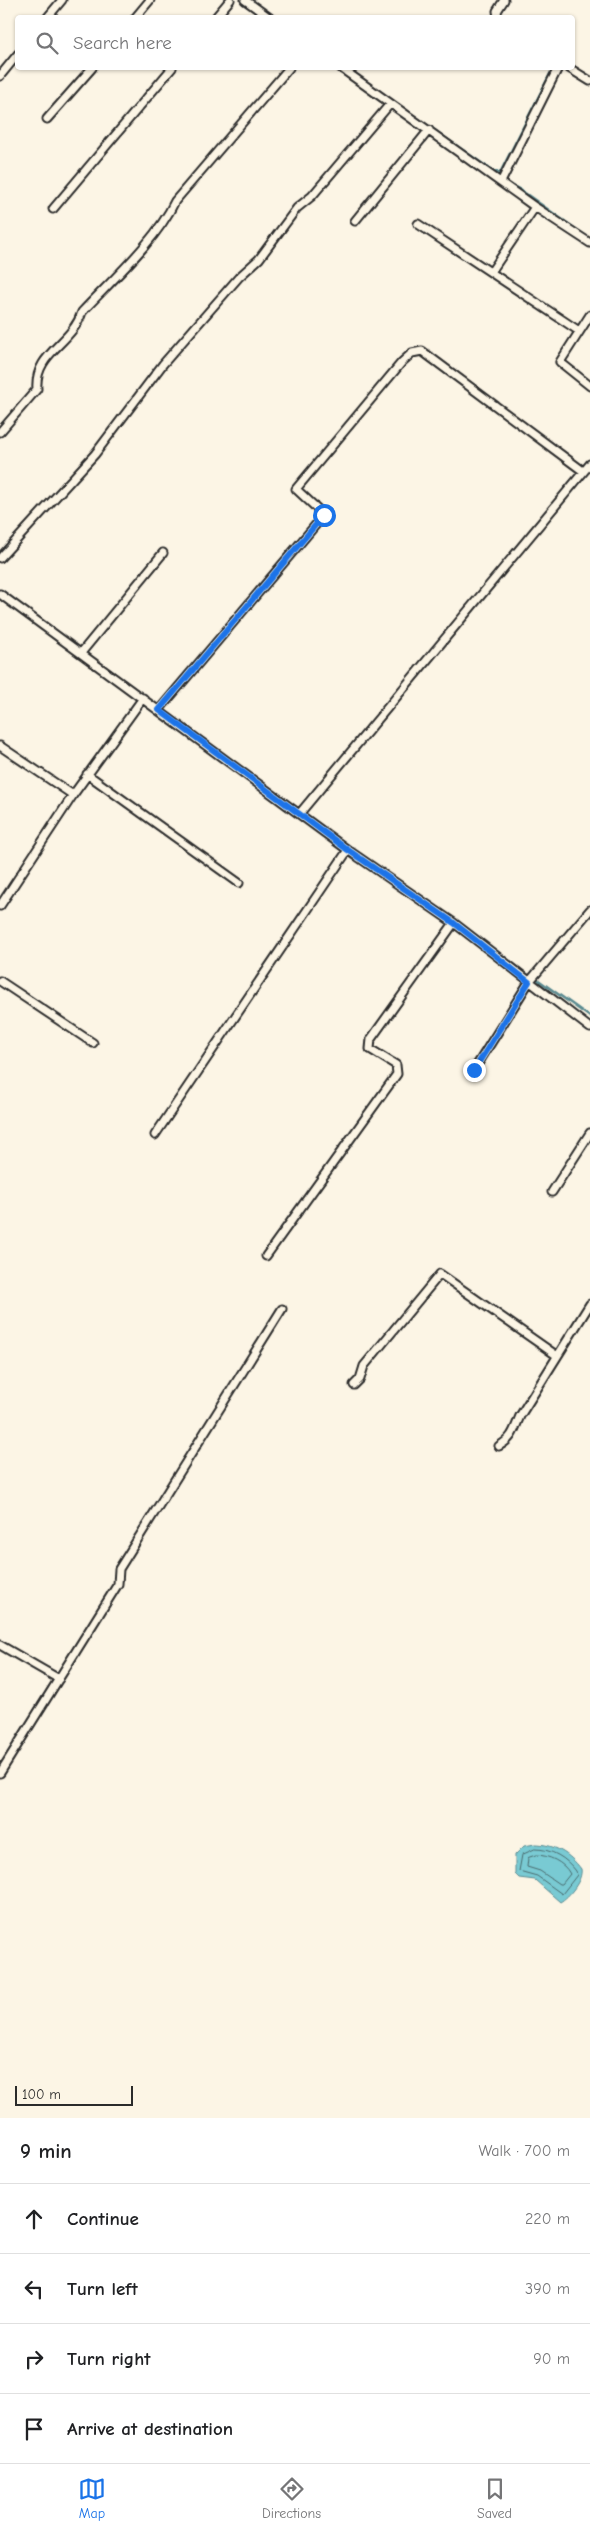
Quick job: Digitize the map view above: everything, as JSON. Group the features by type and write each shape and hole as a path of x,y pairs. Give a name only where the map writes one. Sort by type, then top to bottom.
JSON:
{"street":[{"path":"50,15 62,0"},
{"path":"138,15 150,0"},
{"path":"218,15 230,0"},
{"path":"245,0 266,15"},
{"path":"498,15 497,11 504,0"},
{"path":"0,76 15,58"},
{"path":"47,120 90,70"},
{"path":"52,209 170,70"},
{"path":"0,432 36,389 36,376 41,363 78,324 82,312 134,256 168,214 175,201 287,70"},
{"path":"344,70 535,207 590,243"},
{"path":"501,182 557,70"},
{"path":"572,70 590,81"},
{"path":"0,558 95,454 164,364 239,277 259,259 297,208 312,196 390,104"},
{"path":"355,221 429,130"},
{"path":"491,272 535,207"},
{"path":"418,224 579,331"},
{"path":"590,315 560,362 590,386"},
{"path":"159,710 324,515 296,489 402,362 412,353 422,352 583,471"},
{"path":"300,813 590,464"},
{"path":"81,653 163,553"},
{"path":"0,594 348,850 454,923 590,1028"},
{"path":"0,906 72,795 143,698"},
{"path":"0,746 72,795"},
{"path":"87,774 240,883"},
{"path":"155,1135 348,850"},
{"path":"474,1070 529,982 590,910"},
{"path":"266,1256 397,1074 396,1065 370,1049 371,1040 454,923"},
{"path":"0,981 93,1043"},
{"path":"552,1192 590,1133"},
{"path":"354,1385 360,1380 364,1366 440,1274 556,1355"},
{"path":"499,1446 509,1440 514,1434 520,1416 556,1355 590,1304"},
{"path":"0,1773 118,1584 119,1569 282,1309"},
{"path":"0,1645 59,1679"}],"water":[{"path":"535,1844 549,1846 567,1854 581,1869 580,1878 575,1888 560,1902 535,1880 519,1878 515,1874 515,1855 524,1846"}],"waterway":[{"path":"374,88 493,171 500,173 552,70"},
{"path":"505,182 519,189 590,239"},
{"path":"537,979 590,1017"}],"route":[{"path":"324,515 159,710 348,850 454,923 529,982 474,1070"}]}
